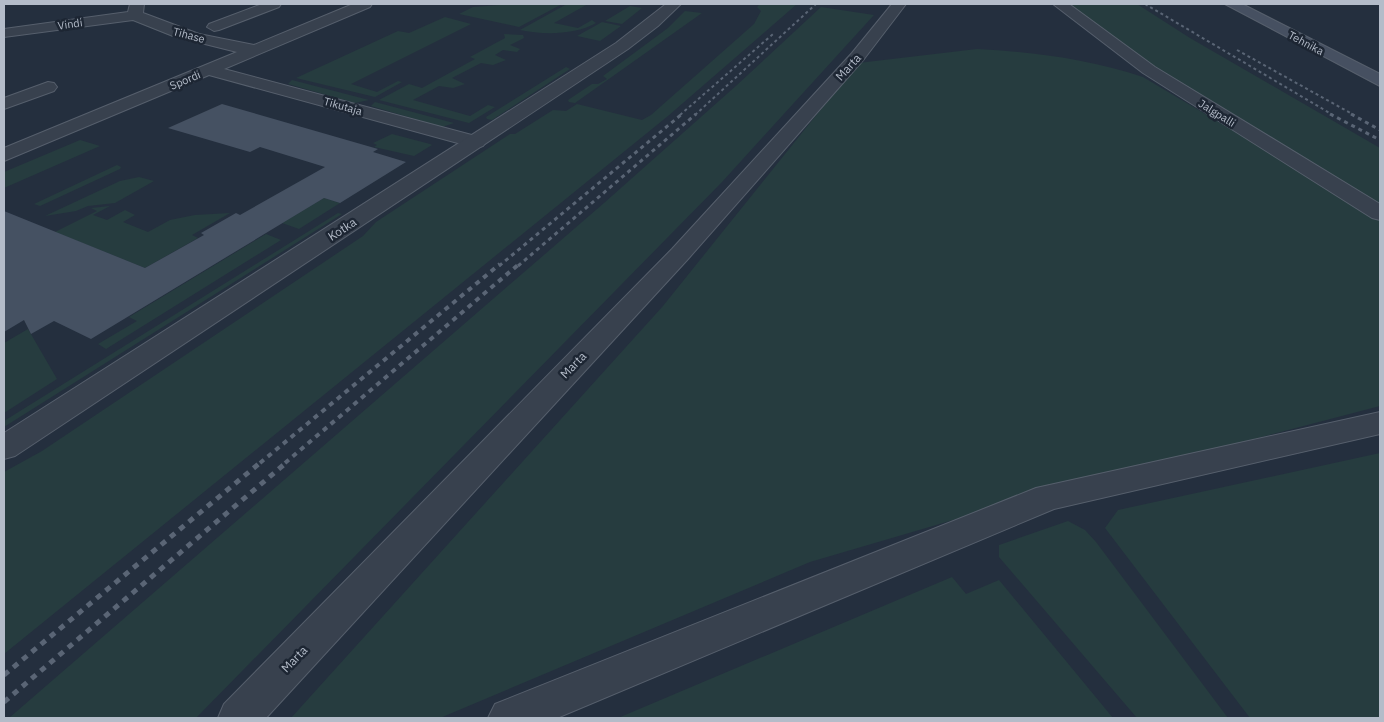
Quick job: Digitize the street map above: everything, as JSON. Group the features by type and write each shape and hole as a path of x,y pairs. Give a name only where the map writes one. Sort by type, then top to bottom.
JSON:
{"main road":[{"name":"Tehnika","path":"1232,4 1380,81"}],"street":[{"path":"214,27 274,4"},
{"name":"Spordi","path":"4,155 365,4"},
{"name":"Kotka","path":"4,448 639,35 674,4"},
{"name":"Marta","path":"238,718 680,254 858,56 900,4"},
{"name":"Jalgpalli","path":"1060,4 1157,76 1380,213"},
{"name":"Tihase","path":"136,10 153,25 189,36 256,50"},
{"name":"Vindi","path":"4,34 136,10"},
{"name":"Tikutaja","path":"209,70 476,142"},
{"path":"4,104 48,87"},
{"path":"509,718 1048,497 1380,423"}],"green space":[{"path":"515,4 562,4 519,27 459,14 473,7"},
{"path":"567,4 588,4 554,23 578,28 592,20 596,23 578,30 559,33 539,33 520,30"},
{"path":"760,4 797,4 668,116 4,654 4,472 42,451 363,236 376,222 510,134 515,134 553,110 566,111 577,104 642,120 651,115 754,24 761,11 757,7"},
{"path":"1068,4 1137,4 1190,38 1380,148 1380,204 1152,66"},
{"path":"630,6 642,8 622,24 605,21"},
{"path":"821,7 874,15 722,182 196,718 9,718 604,203 737,85"},
{"path":"685,11 702,13 575,103 569,102 568,100 592,84 598,84 607,79 603,76 668,28"},
{"path":"445,17 471,24 351,84 377,92 398,81 402,82 375,97 296,78 398,31 409,33"},
{"path":"602,22 621,26 600,41 577,36"},
{"path":"504,34 523,35 524,38 510,45 520,49 517,52 503,50 495,55 506,60 493,65 481,63 452,78 465,84 453,88 439,86 413,100 470,116 488,105 495,107 469,123 379,100 409,84 422,88 475,59 470,57 505,38"},
{"path":"977,49 1061,57 1102,65 1143,77 1380,218 1380,406 1018,501 810,562 440,718 291,718 663,306 858,63"},
{"path":"566,67 570,69 492,120 487,119 486,117"},
{"path":"292,80 369,100 355,103 288,84"},
{"path":"375,102 454,123 442,127 371,106"},
{"path":"392,134 432,145 414,156 374,147 377,145 373,143"},
{"path":"80,140 100,146 4,188 4,172"},
{"path":"117,165 121,167 120,169 40,206 34,204"},
{"path":"139,177 154,181 115,203 88,206 76,211 45,216 120,181"},
{"path":"324,198 340,203 299,229 282,223"},
{"path":"110,206 93,215 107,220 125,210 135,215 123,222 148,232 170,220 195,215 230,213 192,235 198,238 145,268 55,232 97,211 91,208"},
{"path":"338,213 342,214 4,427 4,421"},
{"path":"266,234 281,240 106,349 98,344 137,321 129,317"},
{"path":"28,329 57,379 4,413 4,343"},
{"path":"1380,453 1380,718 1250,718 1105,528 1118,510"},
{"path":"1068,521 1085,530 1096,542 1228,718 1137,718 999,557 999,545"},
{"path":"952,577 966,594 999,580 1113,718 618,718"}],"building":[{"path":"222,104 378,149 373,152 406,162 340,203 324,198 91,339 54,321 31,334 24,320 4,332 4,211 145,268 204,235 201,233 236,213 240,215 325,167 260,147 250,152 168,128"}],"railway":[{"path":"695,115 816,4"},
{"path":"1145,4 1333,115"},
{"path":"680,115 773,34"},
{"path":"1237,50 1354,115"},
{"path":"499,266 682,114"},
{"path":"518,266 696,114"},
{"path":"1330,114 1380,140"},
{"path":"1351,114 1380,130"},
{"path":"260,463 500,264"},
{"path":"285,463 519,264"},
{"path":"4,675 261,462"},
{"path":"4,702 287,462"}]}
